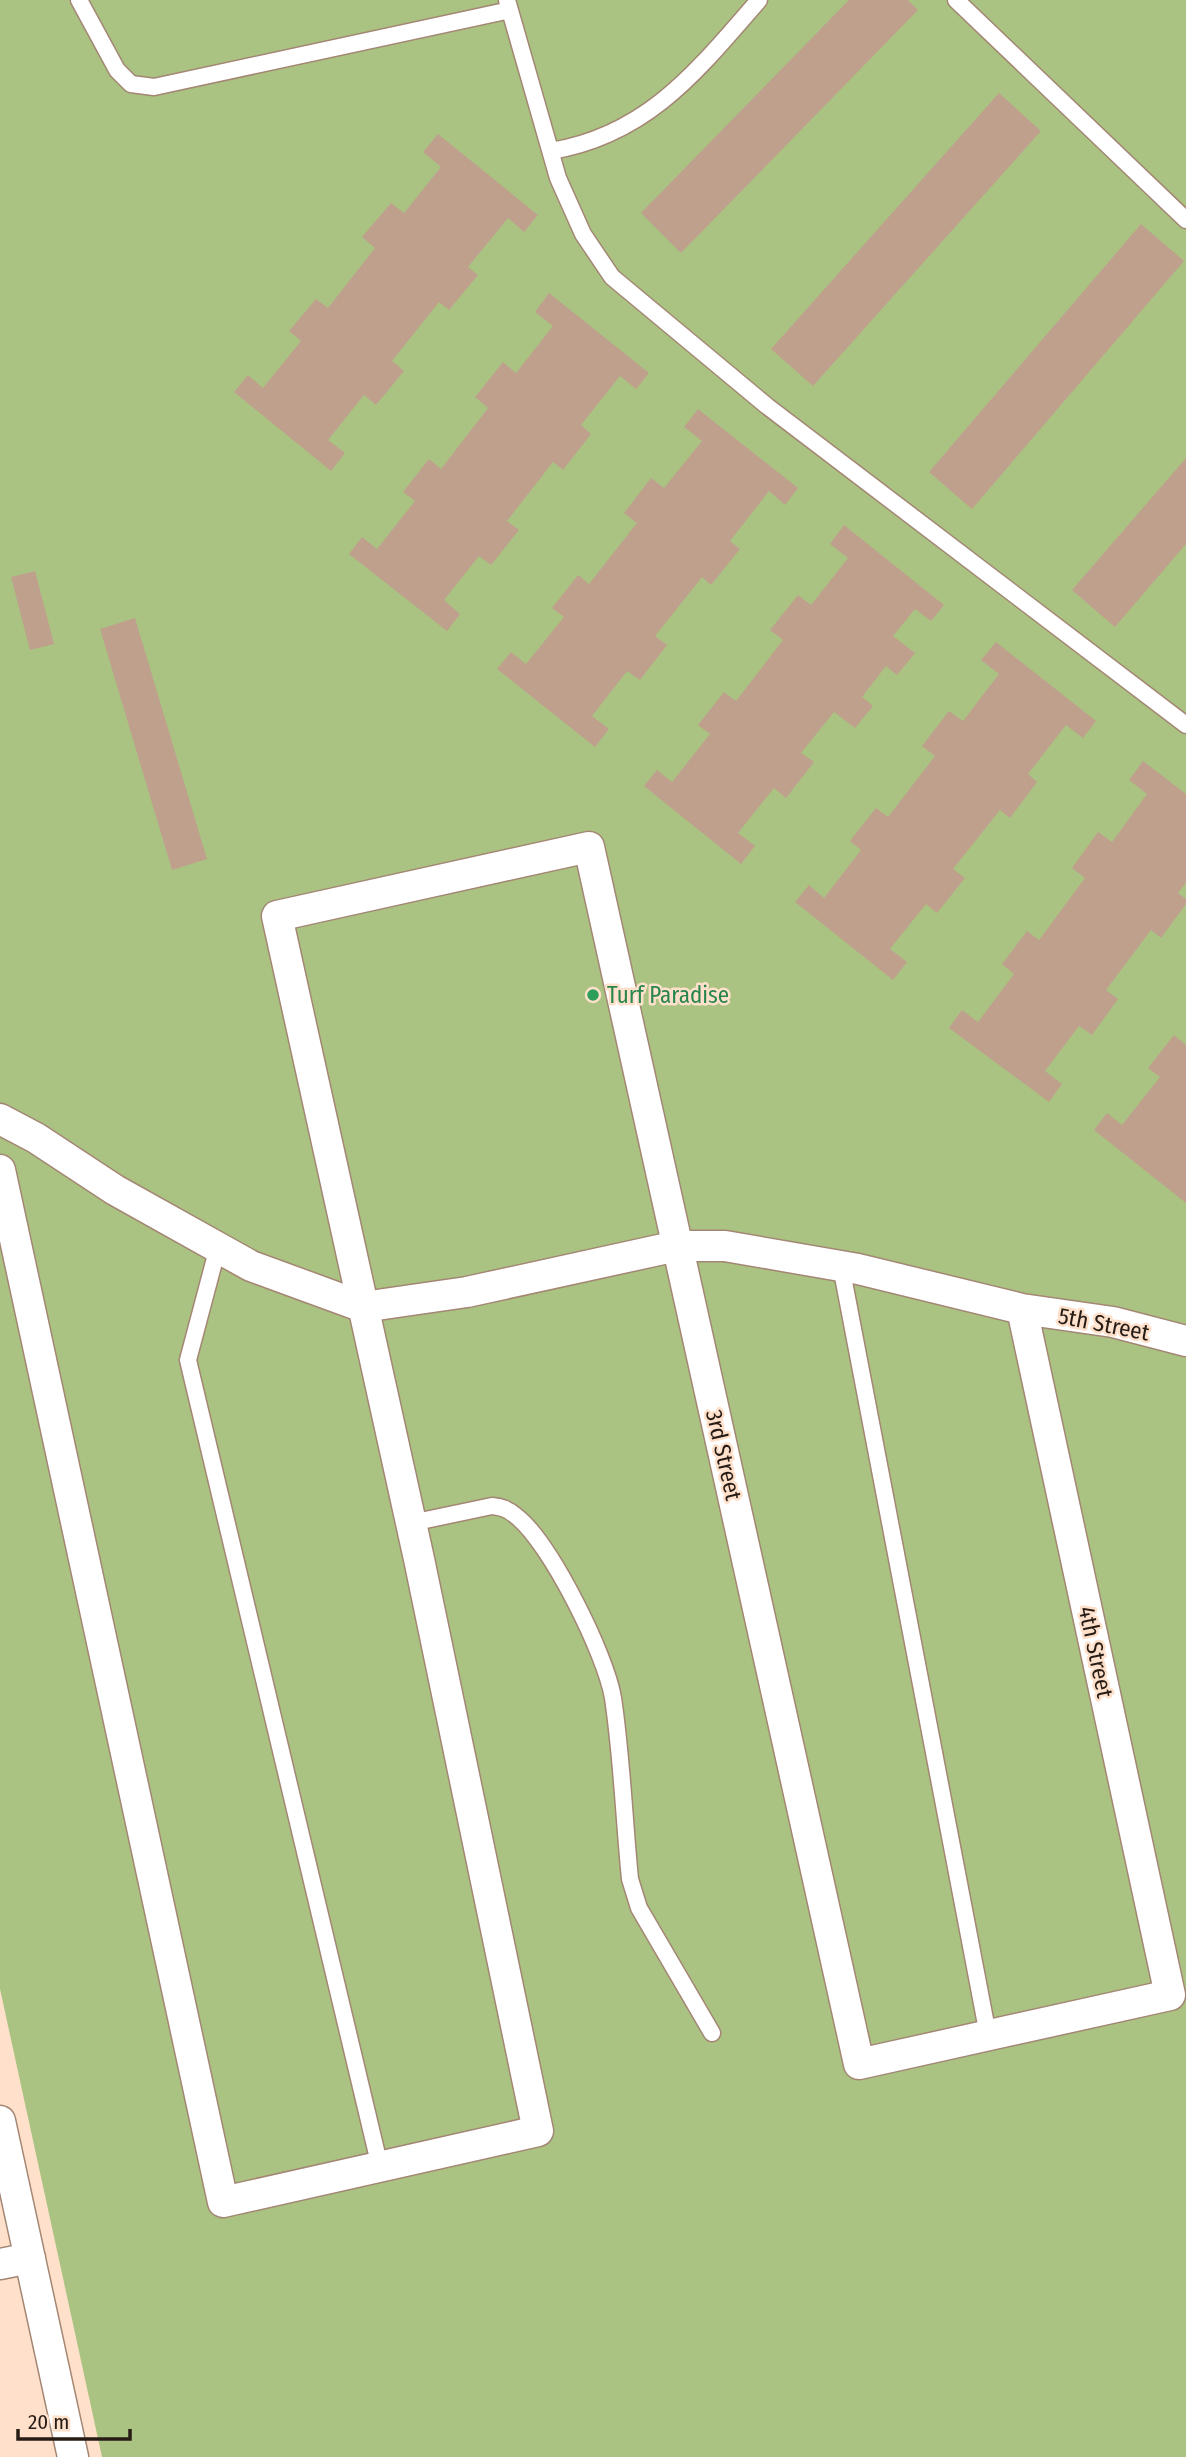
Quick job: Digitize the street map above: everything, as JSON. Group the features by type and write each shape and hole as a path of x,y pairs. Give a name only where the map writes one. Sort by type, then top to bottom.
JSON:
{"street":[{"name":"3rd Street","path":"363,1307 277,916 589,847 859,2064 988,2035"},
{"path":"0,1119 36,1138 116,1190 251,1266 363,1307 538,2131 223,2202 0,1170"},
{"name":"5th Street","path":"363,1307 467,1292 677,1246 725,1246 841,1266 1022,1309 1113,1322 1186,1341"},
{"name":"4th Street","path":"988,2035 1170,1995 1022,1309"},
{"path":"0,2120 73,2457"},
{"path":"0,2264 30,2258"}],"lane":[{"path":"79,0 117,71 131,84 154,87 508,5 558,178 583,234 612,277 767,405 1186,725"},
{"path":"551,152 579,147 625,127 685,84 759,0"},
{"path":"956,0 1186,219"},
{"path":"218,1247 188,1360 380,2167"},
{"path":"841,1266 988,2035"},
{"path":"411,1523 492,1506 504,1508 517,1516 537,1538 590,1631 612,1695 630,1879 639,1908 712,2033"}],"green space":[{"name":"Turf Paradise","path":"0,0 1186,0 1186,2457 102,2457 0,1989"}],"building":[{"path":"849,0 908,0 918,10 681,253 641,213"},
{"path":"999,93 1041,131 813,386 771,349"},
{"path":"438,134 538,215 524,232 508,218 468,267 478,275 449,310 439,302 392,361 404,371 376,405 364,395 328,440 345,453 331,471 234,392 248,375 263,388 301,341 289,331 316,299 328,308 375,248 362,237 391,203 404,213 441,167 423,152"},
{"path":"1141,224 1184,261 972,509 929,472"},
{"path":"549,293 649,373 636,389 620,376 581,425 591,434 563,470 553,462 507,521 519,530 491,565 479,556 444,600 460,614 447,631 349,554 362,537 377,549 415,501 403,492 429,459 441,469 488,408 475,397 503,362 516,373 553,326 535,312"},
{"path":"698,409 798,488 785,505 769,491 730,541 740,549 711,585 702,577 655,636 667,645 640,680 627,671 592,716 609,729 595,747 497,669 511,652 526,664 564,617 552,608 578,575 589,584 637,523 624,513 651,478 664,488 702,441 684,427"},
{"path":"1186,458 1186,544 1115,627 1072,590"},
{"path":"844,525 944,605 931,621 915,609 893,636 915,653 897,675 886,666 862,697 873,706 855,728 834,712 801,753 814,762 786,798 774,788 738,833 755,846 741,864 644,786 657,770 672,782 710,734 698,725 724,692 736,701 783,640 770,630 798,595 811,605 848,558 830,544"},
{"path":"35,571 54,644 30,650 11,577"},
{"path":"135,618 207,859 172,870 100,629"},
{"path":"996,642 1096,721 1083,738 1066,725 1028,774 1037,782 1010,818 1000,810 953,869 965,878 937,913 926,904 890,949 907,962 893,980 795,902 809,885 824,898 861,850 850,841 876,808 888,817 935,756 922,746 949,711 963,721 999,674 981,660"},
{"path":"1143,761 1186,794 1186,883 1178,893 1186,899 1186,904 1161,938 1151,930 1106,990 1118,999 1092,1035 1079,1026 1045,1071 1062,1084 1049,1102 949,1028 962,1010 978,1022 1014,974 1002,964 1027,931 1039,940 1085,878 1072,868 1098,832 1112,842 1147,794 1129,780"},
{"path":"1174,1035 1186,1045 1186,1203 1094,1130 1107,1113 1122,1125 1160,1077 1148,1068"}],"place":[{"name":"Turf Paradise","path":"593,995"}]}
